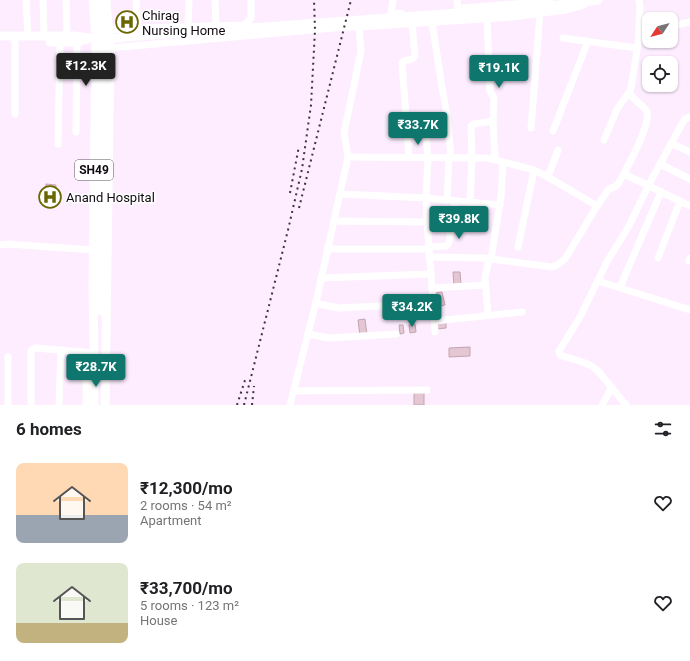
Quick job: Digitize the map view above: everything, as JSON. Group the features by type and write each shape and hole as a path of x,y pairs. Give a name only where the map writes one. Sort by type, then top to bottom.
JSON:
{"main road":[{"name":"SH49","path":"93,0 94,405"},
{"name":"SH49","path":"100,0 102,44 101,325"},
{"name":"SH49","path":"105,405 109,39 106,0"},
{"path":"1,39 15,42 63,39 77,36 93,39 109,39 463,13 510,11 598,0"},
{"path":"1,39 28,36 44,36 77,42 93,39"},
{"path":"94,334 101,325 106,336"}],"street":[{"path":"26,0 28,36"},
{"path":"43,0 44,36"},
{"path":"58,144 66,0"},
{"path":"136,0 138,28"},
{"path":"188,26 189,0"},
{"path":"215,0 216,26"},
{"path":"109,39 138,28 243,25 251,18 251,0"},
{"path":"393,0 391,12 394,14 458,9 485,3 550,0"},
{"path":"457,0 458,9"},
{"path":"109,39 360,27 512,17 566,10 603,0"},
{"path":"327,249 429,251 552,267 557,265 565,258 608,190 620,184 642,137 647,116 646,111 630,94 639,33 639,0"},
{"path":"531,128 540,13"},
{"path":"487,18 490,91 494,98 493,121 495,160"},
{"path":"432,22 447,115 450,158 447,200"},
{"path":"678,25 690,22"},
{"path":"409,157 402,63 412,59 415,56 412,23"},
{"path":"290,405 308,334 348,157 344,133 361,51 360,27"},
{"path":"563,38 637,48"},
{"path":"552,131 588,41"},
{"path":"15,42 15,114"},
{"path":"76,132 77,42"},
{"path":"604,140 617,109 630,91"},
{"path":"626,405 598,371 590,364 559,354 560,349 580,317 610,257 629,226 645,184 660,164 682,122 690,117"},
{"path":"470,202 472,158 471,126 474,124 493,121"},
{"path":"426,134 428,158 426,198 427,222 435,332"},
{"path":"671,143 690,152"},
{"path":"548,177 558,150"},
{"path":"348,157 488,158 534,170 597,206"},
{"path":"488,315 486,274 500,205 503,162"},
{"path":"660,164 690,179"},
{"path":"518,247 534,170"},
{"path":"624,174 690,206"},
{"path":"620,287 661,192"},
{"path":"340,194 426,198 500,205"},
{"path":"429,251 446,246 448,243 454,201"},
{"path":"658,258 680,201"},
{"path":"334,221 427,222"},
{"path":"0,245 8,244 93,250"},
{"path":"321,278 431,274"},
{"path":"598,281 690,310"},
{"path":"432,288 486,285"},
{"path":"315,303 338,308 403,305"},
{"path":"434,321 522,312"},
{"path":"308,334 329,338 396,334"},
{"path":"31,405 31,351 33,349 94,353"},
{"path":"59,405 61,350"},
{"path":"8,357 8,405"},
{"path":"86,405 86,373 94,365"},
{"path":"602,405 612,387"},
{"path":"294,391 427,390"}],"building":[{"path":"122,16 133,16 133,26 122,26"},
{"path":"46,184 56,185 55,206 45,205"},
{"path":"453,272 460,272 461,284 454,285"},
{"path":"442,292 445,305 436,307 435,303 440,303 439,298 435,298 435,293"},
{"path":"365,319 367,335 360,336 358,320"},
{"path":"446,322 446,328 437,329 436,323"},
{"path":"415,324 416,332 410,333 409,325"},
{"path":"399,325 403,325 404,333 400,334"},
{"path":"470,347 470,356 449,357 449,348"},
{"path":"414,391 424,391 424,405 414,405"}],"railway":[{"path":"244,405 302,169 311,105 315,30 314,0"},
{"path":"299,208 351,0"},
{"path":"290,193 299,146"},
{"path":"237,405 246,377"},
{"path":"252,405 254,386"}],"place":[{"name":"Chirag Nursing Home","path":"127,22"},
{"name":"Anand Hospital","path":"50,197"}]}
